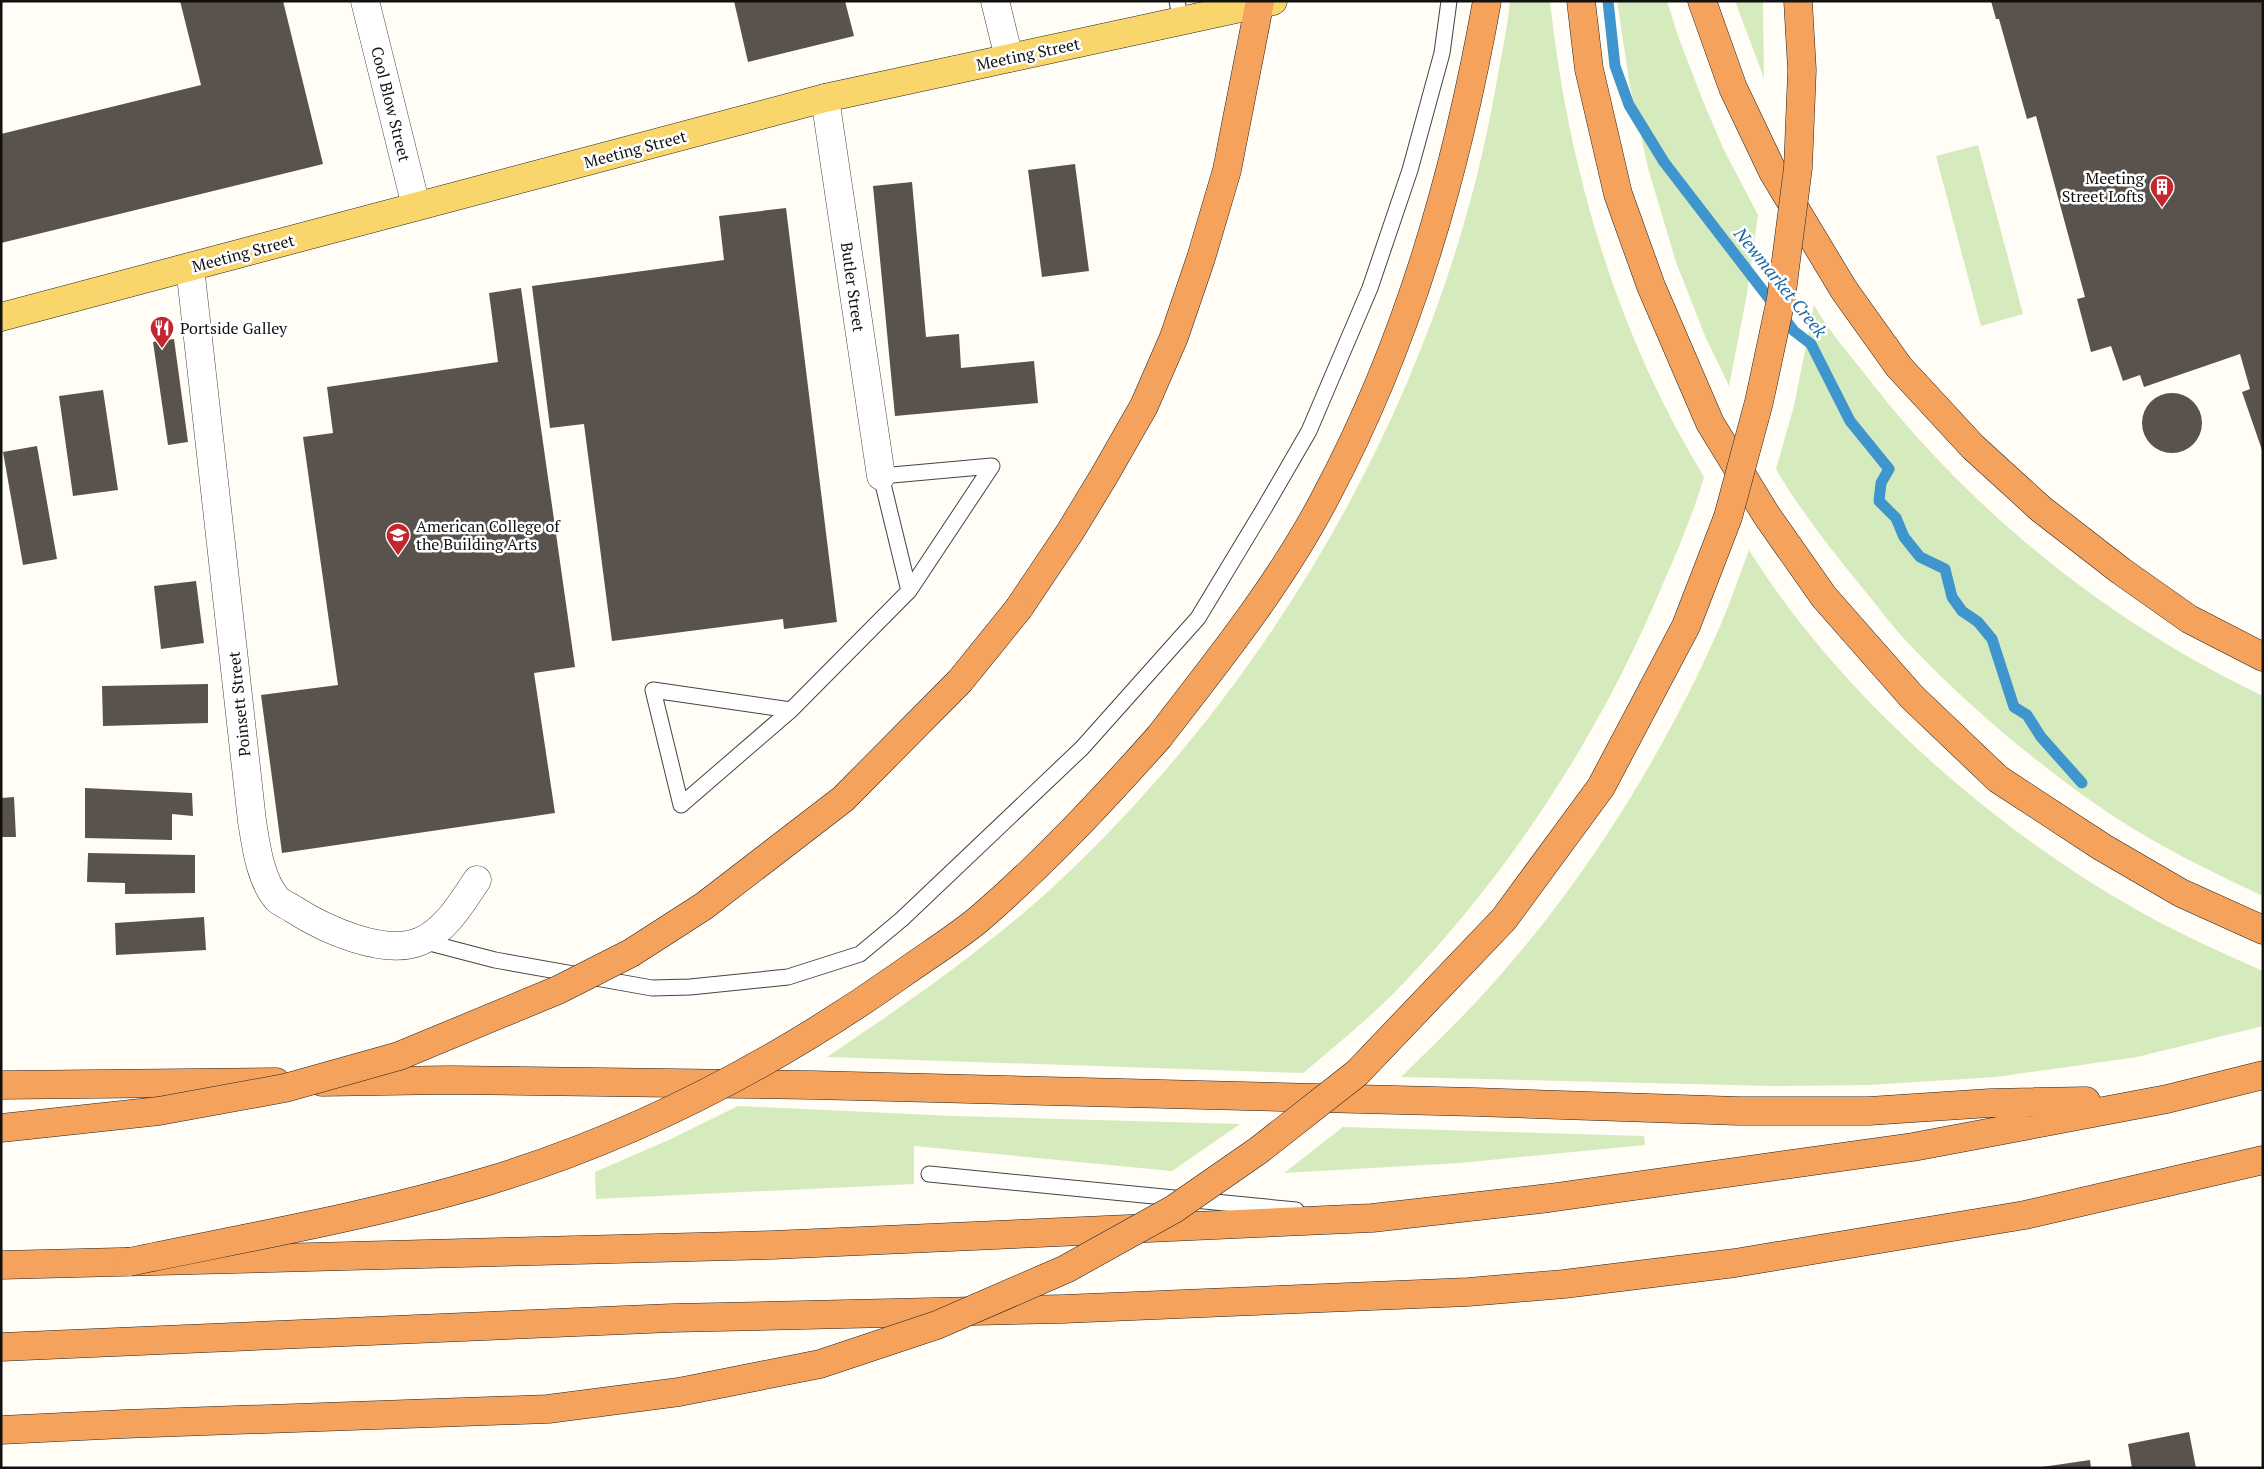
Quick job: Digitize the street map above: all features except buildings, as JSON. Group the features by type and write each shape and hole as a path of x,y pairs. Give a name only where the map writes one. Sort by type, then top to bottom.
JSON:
{"highway":[{"path":"129,1262 344,1218 489,1180 602,1141 700,1097 777,1054 871,996 977,921 1046,858 1100,804 1159,737 1234,639 1325,499 1370,407 1408,314 1455,158 1473,80 1486,1"},
{"path":"1581,1 1589,69 1618,194 1654,295 1710,423 1767,516 1824,597 1912,697 1998,779 2102,847 2181,893 2263,930"},
{"path":"1702,1 1733,88 1773,172 1844,290 1899,367 1973,447 2041,509 2189,619 2263,658"},
{"path":"1,1430 143,1423 548,1409 679,1392 820,1364 937,1325 1066,1269 1174,1209 1259,1150 1350,1078 1504,920 1601,787 1686,626 1728,517 1759,402 1781,299 1798,168 1802,70 1798,1"},
{"path":"1,1128 159,1111 304,1083 399,1056 558,990 631,953 704,906 843,799 960,681 1019,608 1070,532 1144,406 1174,337 1201,258 1227,170 1264,2"},
{"path":"1,1265 772,1244 1372,1218 1549,1198 1913,1147 2167,1099 2263,1075"},
{"path":"1,1085 449,1080 812,1085 1739,1111 1869,1112 1990,1103 2167,1099"},
{"path":"1,1348 672,1318 1083,1308 1459,1292 1564,1284 1735,1263 2025,1215 2263,1160"}],"main road":[{"name":"Meeting Street","path":"1,317 825,98 1009,58 1179,11 1264,2"}],"street":[{"name":"Cool Blow Street","path":"365,1 416,206"},
{"path":"995,1 1009,58"},
{"name":"Butler Street","path":"825,98 881,476"},
{"name":"Poinsett Street","path":"190,267 252,821 260,867 278,899 317,924 354,938 398,947 422,941 447,923 478,880"}],"lane":[{"path":"422,941 495,960 652,988 690,987 788,977 851,957 860,954 902,919 1082,748 1198,618 1265,507 1309,431 1370,288 1413,161 1442,53 1449,1"},
{"path":"791,710 653,690 681,805 791,710 909,591 992,466 881,476 909,591"},
{"path":"929,1174 1372,1218"}],"green space":[{"path":"1510,1 1550,1 1558,64 1569,126 1583,187 1601,248 1621,307 1645,365 1673,422 1704,477 1679,545 1637,642 1610,697 1580,750 1547,802 1512,853 1436,948 1394,993 1350,1034 1303,1073 827,1057 953,969 1013,922 1070,871 1148,791 1219,704 1285,611 1343,514 1394,412 1437,307 1471,200 1495,91"},
{"path":"1617,1 1667,1 1678,36 1703,101 1724,150 1758,215 1747,294 1729,386 1705,336 1676,262 1648,168 1630,86"},
{"path":"1735,1 1763,1 1764,78"},
{"path":"1978,145 2023,314 1981,326 1936,156"},
{"path":"1814,305 1836,338 1902,420 1946,468 1993,514 2042,556 2095,596 2149,633 2205,666 2263,696 2263,896 2186,859 2113,816 2058,777 2006,735 1908,643 1818,532 1776,469 1794,406"},
{"path":"1749,550 1784,602 1825,653 1870,702 1919,750 1970,794 2023,836 2076,873 2130,906 2179,932 2263,971 2263,1026 2137,1057 1996,1077 1869,1085 1772,1086 1401,1077 1496,980 1563,898 1593,855 1650,765 1675,719 1721,624"},
{"path":"738,1106 953,1116 1240,1124 1172,1171 914,1146 914,1184 596,1199 595,1172 671,1139"},
{"path":"1343,1127 1644,1136 1645,1145 1459,1163 1284,1173"}],"waterway":[{"name":"Newmarket Creek","path":"1608,1 1615,66 1629,105 1664,162 1794,331 1811,344 1850,421 1889,469 1881,483 1879,501 1896,518 1904,537 1920,557 1945,569 1952,597 1962,611 1978,622 1992,639 2014,707 2027,715 2041,737 2082,783"}],"place":[{"name":"Meeting Street Lofts","path":"2162,208"},
{"name":"Portside Galley","path":"162,349"},
{"name":"American College of the Building Arts","path":"398,556"}]}
